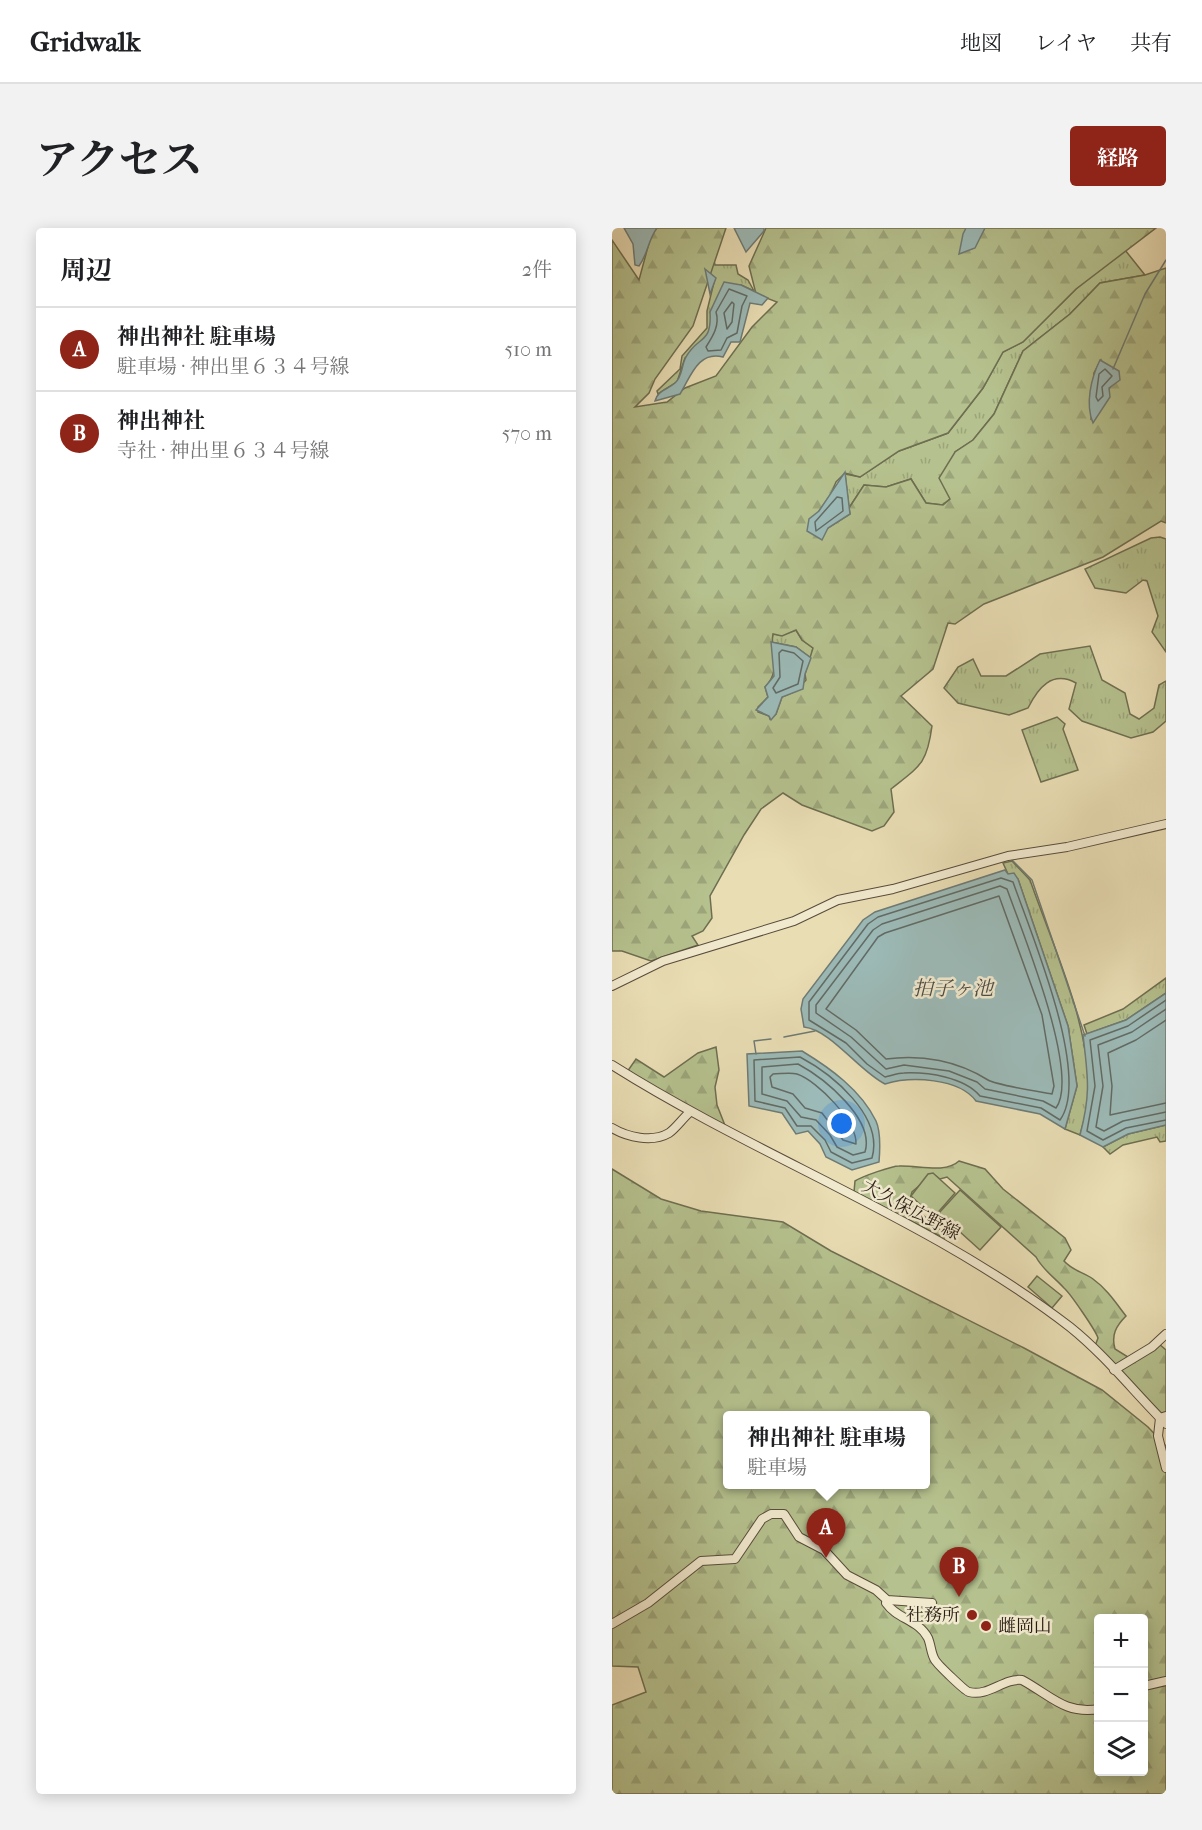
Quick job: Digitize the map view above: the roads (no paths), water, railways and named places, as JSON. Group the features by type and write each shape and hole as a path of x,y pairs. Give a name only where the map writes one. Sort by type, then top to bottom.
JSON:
{"street":[{"path":"612,986 652,967 794,921 838,900 893,889 1008,856 1078,844 1166,824"},
{"name":"大久保広野線","path":"612,1065 690,1112 970,1258 1071,1328 1164,1419"},
{"path":"612,1128 626,1136 659,1137 670,1133 690,1112"},
{"path":"1114,1370 1152,1347 1166,1334"},
{"path":"1164,1419 1158,1436 1166,1468"},
{"path":"612,1624 648,1604 700,1561 735,1558 762,1519 771,1514 784,1514 799,1537 824,1550 847,1575 876,1590 887,1600 900,1603 932,1603"},
{"path":"887,1600 886,1603 892,1612 916,1624 928,1637 935,1660 951,1674 959,1687 969,1692 991,1691 1014,1679 1022,1680 1067,1708 1076,1711 1094,1709"},
{"path":"1148,1685 1166,1681"}],"water":[{"path":"624,228 657,228 639,266 635,265 633,244"},
{"path":"734,228 764,228 764,231 746,252"},
{"path":"966,228 985,228 975,248 959,254 963,234"},
{"path":"705,269 716,278 710,294"},
{"path":"724,282 741,285 768,298 762,305 750,303 740,342 731,342 723,357 714,356 701,361 691,373 680,394 655,401 660,392 678,380 686,357 709,330 710,312"},
{"path":"1100,360 1119,371 1120,380 1109,388 1110,397 1093,423 1089,399"},
{"path":"845,472 850,514 828,528 822,540 807,531 809,519 819,511"},
{"path":"771,642 796,647 811,658 805,674 803,689 782,697 776,714 771,720 769,716 756,710 768,697 765,687 774,676"},
{"name":"拍子ヶ池","path":"1005,870 1008,874 1014,873 1018,879 1068,1026 1077,1086 1065,1129 1040,1114 976,1101 968,1093 947,1083 908,1080 885,1084 824,1035 804,1027 801,1009 803,999 863,920 875,912"},
{"path":"1166,993 1166,1125 1128,1134 1103,1147 1080,1135 1088,1085 1083,1035 1126,1020"},
{"path":"802,1051 844,1081 870,1110 879,1130 879,1162 852,1170 826,1157 820,1144 808,1131 796,1134 782,1113 749,1106 747,1054"}],"waterway":[{"path":"1113,369 1145,294 1166,260"},
{"path":"1012,860 1032,880 1085,1036"},
{"path":"784,1037 815,1031"},
{"path":"756,1054 754,1041 771,1039"}],"place":[{"name":"神出神社 駐車場","path":"826,1558"},
{"name":"神出神社","path":"959,1597"},
{"name":"社務所","path":"972,1615"},
{"name":"雌岡山","path":"986,1626"}]}
